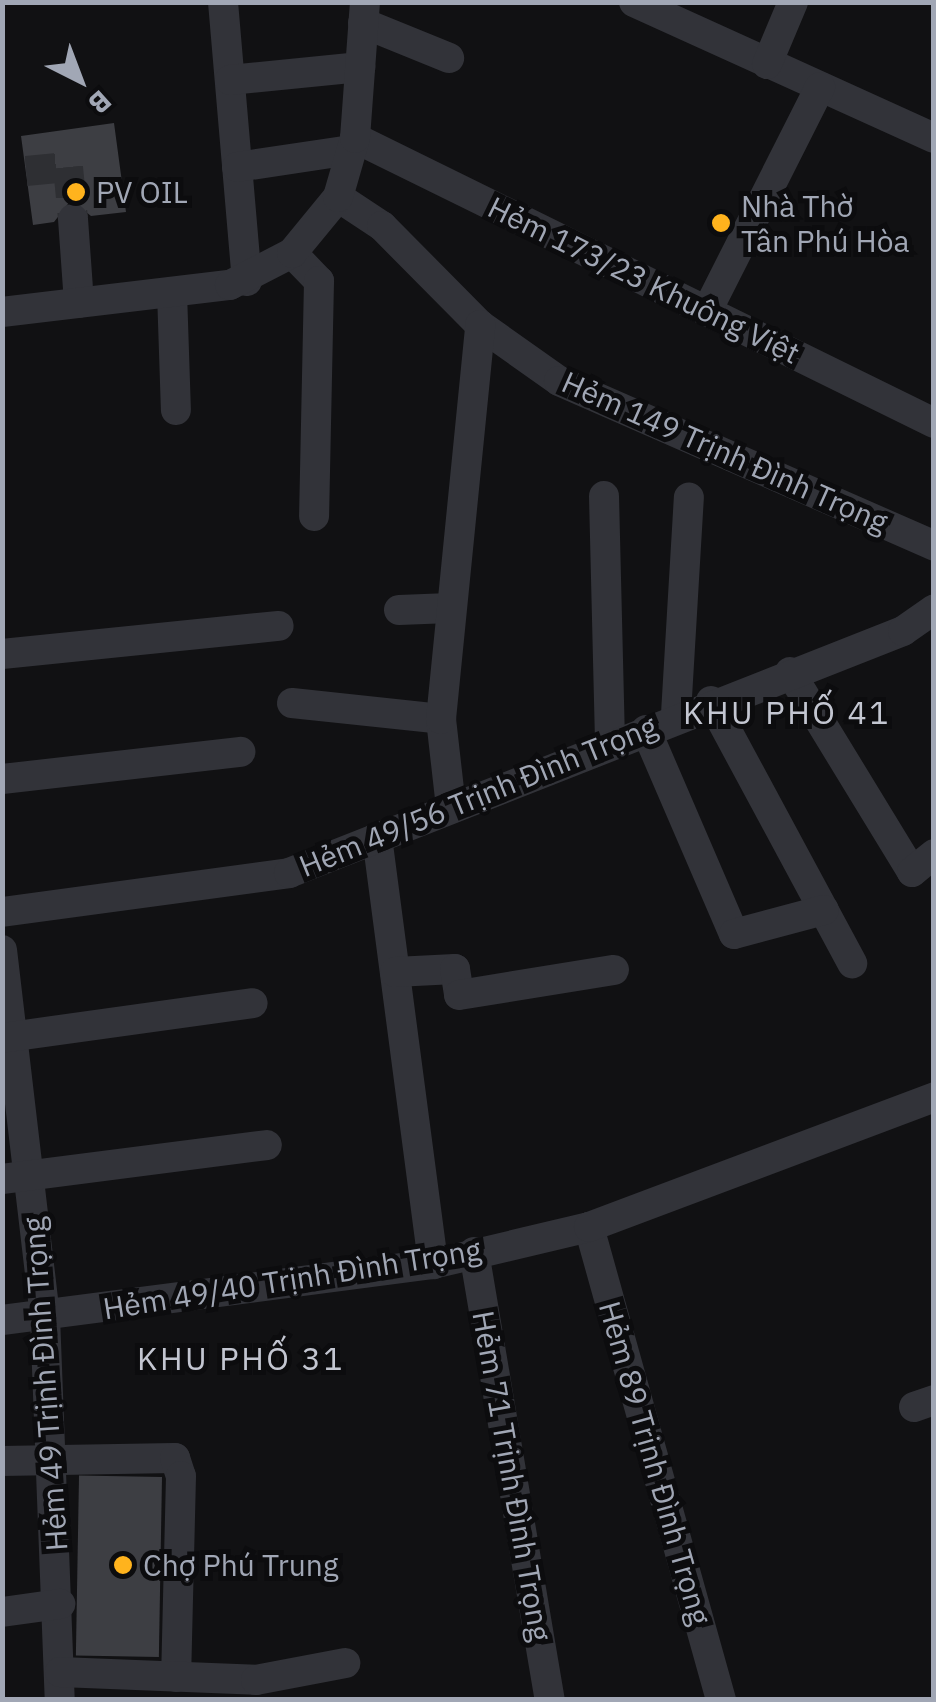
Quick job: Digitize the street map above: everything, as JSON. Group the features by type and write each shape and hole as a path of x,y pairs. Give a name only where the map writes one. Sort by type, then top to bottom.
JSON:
{"street":[{"path":"223,2 247,281"},
{"path":"634,2 934,138"},
{"path":"767,64 794,2"},
{"path":"2,312 247,281 292,252 338,197 353,144 364,12 450,58"},
{"path":"230,80 360,67"},
{"path":"706,311 820,87"},
{"path":"237,166 353,144"},
{"name":"Hẻm 173/23 Khuông Việt","path":"353,144 934,423"},
{"name":"Hẻm 149 Trịnh Đình Trọng","path":"338,197 382,226 480,325 560,380 934,546"},
{"path":"72,219 79,303"},
{"path":"292,252 319,280 314,516"},
{"path":"172,292 176,410"},
{"path":"451,807 442,719 480,325"},
{"path":"604,496 610,741"},
{"path":"676,714 689,497"},
{"path":"399,610 450,608"},
{"name":"Hẻm 49/56 Trịnh Đình Trọng","path":"2,912 290,873 610,741 646,730 676,714 903,631 934,610"},
{"path":"2,654 279,626"},
{"path":"790,672 912,872 934,854"},
{"path":"711,701 852,962"},
{"path":"292,704 442,719"},
{"path":"646,730 734,934 824,910"},
{"path":"2,779 240,752"},
{"path":"376,837 433,1264"},
{"name":"Hẻm 49 Trịnh Đình Trọng","path":"2,950 16,1177 45,1316 54,1455 60,1686"},
{"path":"395,972 455,968 459,995 614,970"},
{"path":"8,1037 252,1003"},
{"name":"Hẻm 49/40 Trịnh Đình Trọng","path":"2,1320 433,1264 589,1227 931,1103"},
{"path":"16,1177 267,1145"},
{"name":"Hẻm 89 Trịnh Đình Trọng","path":"589,1227 720,1700"},
{"name":"Hẻm 71 Trịnh Đình Trọng","path":"474,1252 550,1700"},
{"path":"2,1461 54,1455 168,1454 181,1476 176,1676"},
{"path":"2,1612 60,1604"},
{"path":"60,1686 176,1676 256,1680 345,1664"}],"building":[{"name":"PV OIL","path":"114,123 126,212 91,216 71,200 54,222 33,225 21,136"},
{"name":"Chợ Phú Trung","path":"79,1476 162,1477 159,1657 76,1656"}],"tunnel":[{"path":"26,171 68,167 73,219"}],"place":[{"name":"PV OIL","path":"76,192"},
{"name":"Nhà Thờ Tân Phú Hòa","path":"721,223"},
{"name":"Chợ Phú Trung","path":"123,1565"}],"district":[{"name":"KHU PHỐ 41","path":"787,712"},
{"name":"KHU PHỐ 31","path":"241,1358"}]}
